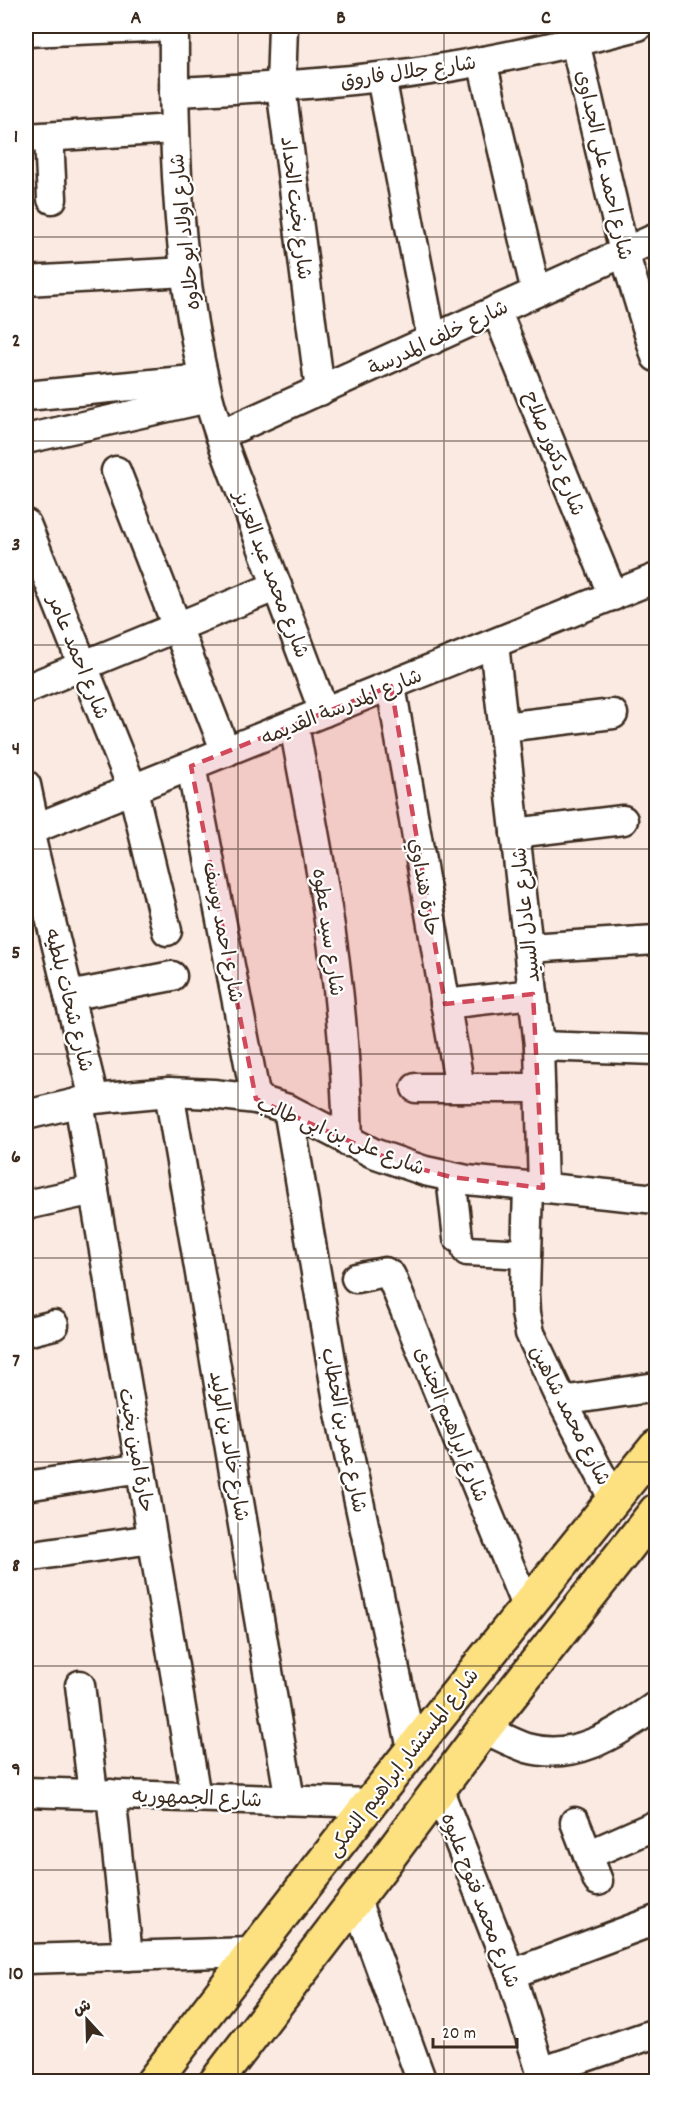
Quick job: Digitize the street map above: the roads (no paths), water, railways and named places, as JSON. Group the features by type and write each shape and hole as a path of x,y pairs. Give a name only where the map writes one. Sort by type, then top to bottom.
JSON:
{"main road":[{"name":"شارع المستشار ابراهيم النمكى","path":"153,2082 369,1803 526,1606 657,1447"},
{"path":"216,2082 356,1900 438,1788 657,1510"}],"street":[{"path":"26,32 174,26"},
{"name":"شارع اولاد ابو حلاوه","path":"174,26 174,129 178,201 186,272 206,388 220,435"},
{"name":"شارع بخيت الحداد","path":"283,26 281,87 320,390"},
{"name":"شارع جلال فاروق","path":"174,92 281,87 381,77 482,61 575,42 638,26"},
{"name":"شارع احمد على الجداوى","path":"575,42 624,252 657,357"},
{"path":"482,61 536,292"},
{"path":"381,77 432,340"},
{"path":"52,199 37,137 174,129"},
{"name":"شارع خلف المدرسة","path":"220,435 657,238"},
{"path":"26,281 186,272"},
{"name":"شارع دكتور صلاح","path":"496,310 613,596"},
{"path":"26,396 206,388"},
{"path":"26,439 206,388"},
{"name":"شارع محمد عبد العزيز","path":"220,435 324,712"},
{"path":"116,471 226,752"},
{"name":"شارع احمد عامر","path":"26,524 133,789 167,931"},
{"name":"شارع المدرسة القديمه","path":"30,831 657,578"},
{"path":"26,689 277,586"},
{"name":"شارع عادل السيد","path":"494,644 539,1046 540,1088 536,1187"},
{"name":"حارة هنداوي","path":"391,686 460,1088"},
{"path":"504,727 613,714"},
{"name":"شارع سيد عطوه","path":"294,724 334,954 346,1072 348,1142"},
{"name":"شارع احمد يوسف","path":"191,766 256,1099"},
{"name":"شارع شحات بلطيه","path":"26,784 30,831 69,996 86,1100"},
{"path":"515,833 623,820"},
{"path":"528,948 657,940"},
{"path":"69,996 172,976"},
{"path":"445,1004 533,994"},
{"path":"539,1046 657,1050"},
{"path":"416,1088 540,1088"},
{"name":"شارع على بن ابى طالب","path":"26,1115 86,1100 169,1092 256,1099 288,1109 348,1142 398,1163 451,1177 657,1199"},
{"name":"شارع خالد بن الوليد","path":"169,1092 290,1800"},
{"name":"حارة امين بخيت","path":"86,1100 94,1190 196,1797"},
{"name":"شارع عمر بن الخطاب","path":"288,1109 340,1413 412,1749"},
{"path":"451,1177 462,1244 526,1254"},
{"name":"شارع محمد شاهين","path":"536,1187 526,1254 525,1303 530,1333 562,1401 614,1500"},
{"path":"26,1205 94,1190"},
{"name":"شارع ابراهيم الجندى","path":"356,1278 385,1272 391,1276 526,1606"},
{"path":"26,1332 54,1325"},
{"path":"562,1401 657,1387"},
{"path":"26,1486 141,1468"},
{"path":"26,1557 152,1539"},
{"path":"80,1685 102,1794 128,1956"},
{"path":"484,1729 526,1747 545,1751 564,1751 584,1748 602,1741 657,1706"},
{"name":"شارع محمد فتوح عليوه","path":"438,1788 511,1974 542,2077"},
{"name":"شارع الجمهوريه","path":"26,1792 369,1803"},
{"path":"575,1822 598,1881"},
{"path":"588,1855 657,1825"},
{"path":"356,1900 422,2082"},
{"path":"511,1974 657,1920"},
{"path":"26,1959 252,1952"},
{"path":"542,2077 657,2033"}]}
